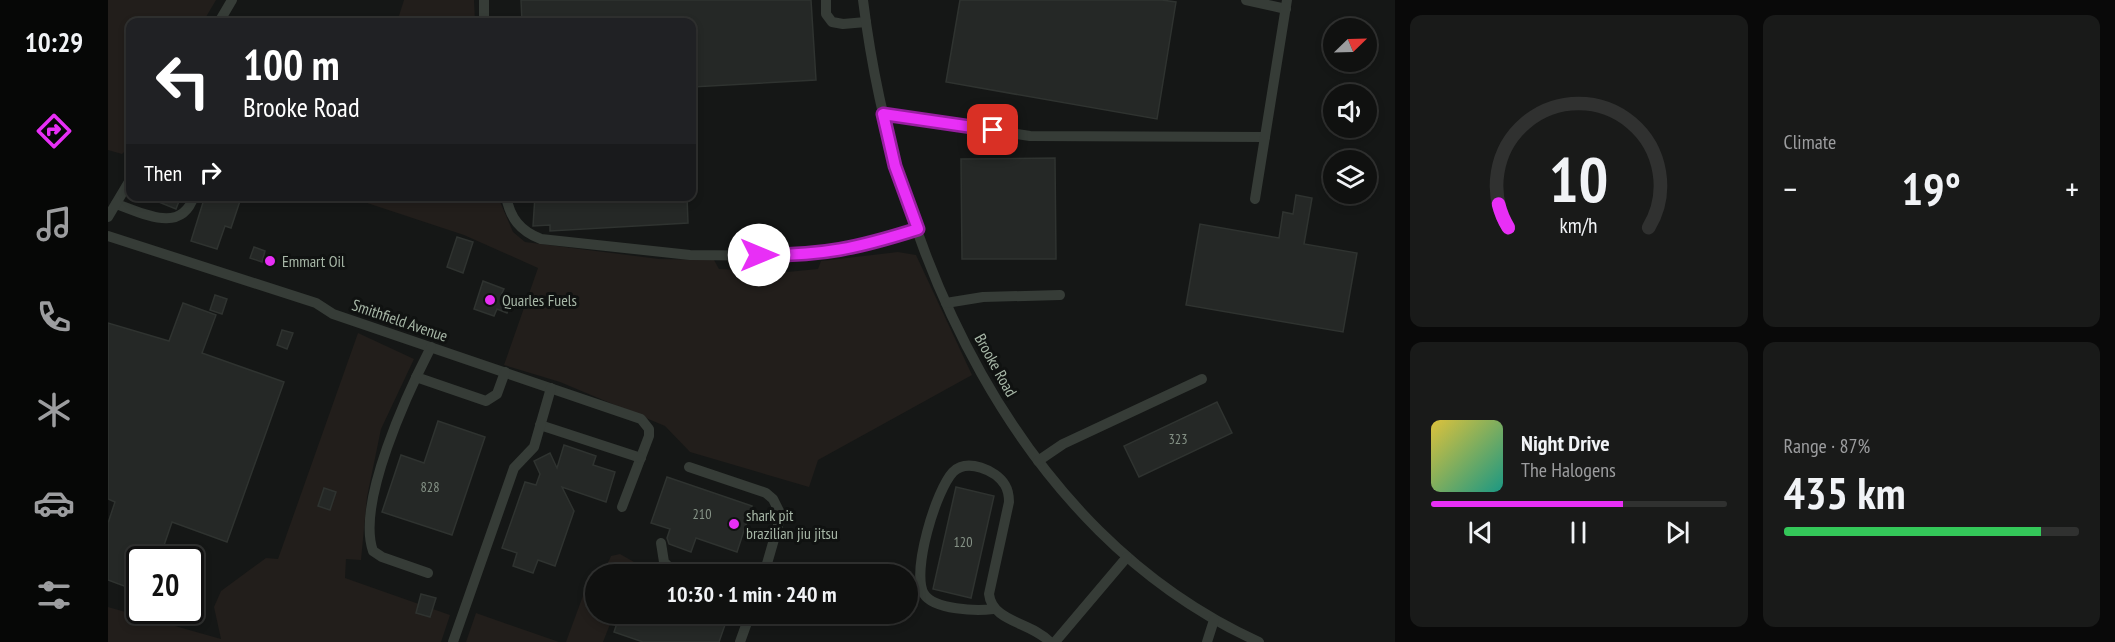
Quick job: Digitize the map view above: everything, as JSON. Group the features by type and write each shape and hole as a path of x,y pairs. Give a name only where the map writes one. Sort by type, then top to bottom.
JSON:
{"street":[{"path":"221,18 232,0"},
{"path":"484,0 484,18"},
{"path":"825,0 826,14 832,22 843,24 866,22"},
{"name":"Brooke Road","path":"863,0 876,91 895,166 946,303 1004,411 1038,461 1084,517 1127,557 1214,620 1259,642"},
{"path":"1246,0 1287,4 1255,199"},
{"path":"883,114 1030,136 1265,137"},
{"path":"108,217 126,187"},
{"path":"116,204 155,218 172,219 183,215 190,208 192,201"},
{"path":"508,201 517,223 524,231 541,239 690,255 826,254 918,229"},
{"name":"Smithfield Avenue","path":"108,236 316,303 333,314 641,419 649,429 641,458"},
{"path":"946,303 983,297 1060,295"},
{"path":"428,573 382,557 373,551 368,526 380,475 403,403 431,347"},
{"path":"416,377 486,401 497,394 505,372"},
{"path":"1038,461 1063,444 1202,378"},
{"path":"453,642 514,468 534,447 551,388"},
{"path":"540,425 641,458 622,507"},
{"path":"993,609 979,611 932,601 925,595 920,584 921,565 939,498 955,470 963,467 971,466 993,472 1005,485 1008,493 1009,502 989,594 993,609 999,614 1032,627 1050,642"},
{"path":"689,467 766,493 773,499 781,515 767,564"},
{"path":"661,543 666,564"},
{"path":"1055,642 1127,557"},
{"path":"1207,642 1214,620"},
{"path":"740,642 746,624"}],"shaded area":[{"path":"108,0 216,0 205,18 126,18 126,150 122,154 108,150"},
{"path":"404,0 474,0 475,18 398,18"},
{"path":"361,201 500,201 513,232 525,242 659,259 714,260 719,269 787,272 818,269 821,261 898,252 916,255 972,375 818,460 809,487 690,452 665,426 560,382 504,365 538,268 464,235"},
{"path":"358,333 414,359 381,429 367,497 361,560 346,559 345,578 450,615 441,642 108,642 108,607 126,612 126,624 168,624 221,639 214,607 221,591 266,558 278,559"},
{"path":"620,554 634,562 633,564 607,564 611,556"},
{"path":"584,593 585,624 610,624 603,642 566,642"},
{"path":"476,613 559,642 466,642"}],"building":[{"path":"521,0 811,0 816,80 696,87 696,18 522,18"},
{"path":"960,0 1162,0 1176,2 1157,119 946,82"},
{"path":"1055,158 1056,259 962,259 961,159"},
{"path":"1296,195 1312,198 1304,244 1357,253 1343,332 1186,305 1200,224 1279,238 1283,212 1293,214"},
{"path":"156,201 179,201 176,209"},
{"path":"203,201 240,201 231,228 225,226 217,249 191,241"},
{"path":"535,201 687,201 688,223 550,231 550,225 533,226"},
{"path":"457,237 473,242 463,273 447,267"},
{"path":"254,247 265,251 262,262 250,258"},
{"path":"483,281 504,289 501,295 512,299 507,313 497,309 494,316 474,309"},
{"path":"215,295 227,299 222,314 210,310"},
{"path":"183,303 216,315 202,353 284,382 227,542 172,522 164,546 126,546 126,587 108,580 108,523 115,502 108,499 108,323 169,341"},
{"path":"282,330 293,333 287,349 277,345"},
{"path":"1217,402 1232,433 1139,477 1124,446"},
{"path":"438,421 485,437 452,535 382,512 401,455 424,463"},
{"path":"564,445 596,456 593,465 615,472 606,502 562,487 574,511 555,566 538,560 533,573 513,566 517,553 502,548 525,482 536,485 540,474 534,461 550,453 557,468"},
{"path":"667,477 752,506 737,552 696,538 691,552 669,544 667,538 670,529 651,523"},
{"path":"956,487 994,496 971,598 933,589"},
{"path":"324,488 336,492 330,510 318,506"},
{"path":"421,594 436,598 430,617 416,613"},
{"path":"617,624 725,624 719,642 643,642 614,632"}],"place":[{"name":"Emmart Oil","path":"270,261"},
{"name":"Quarles Fuels","path":"490,300"},
{"name":"shark pit brazilian jiu jitsu","path":"734,524"}],"route":[{"path":"759,255 826,254 918,229 895,166 883,114 993,130"}]}
